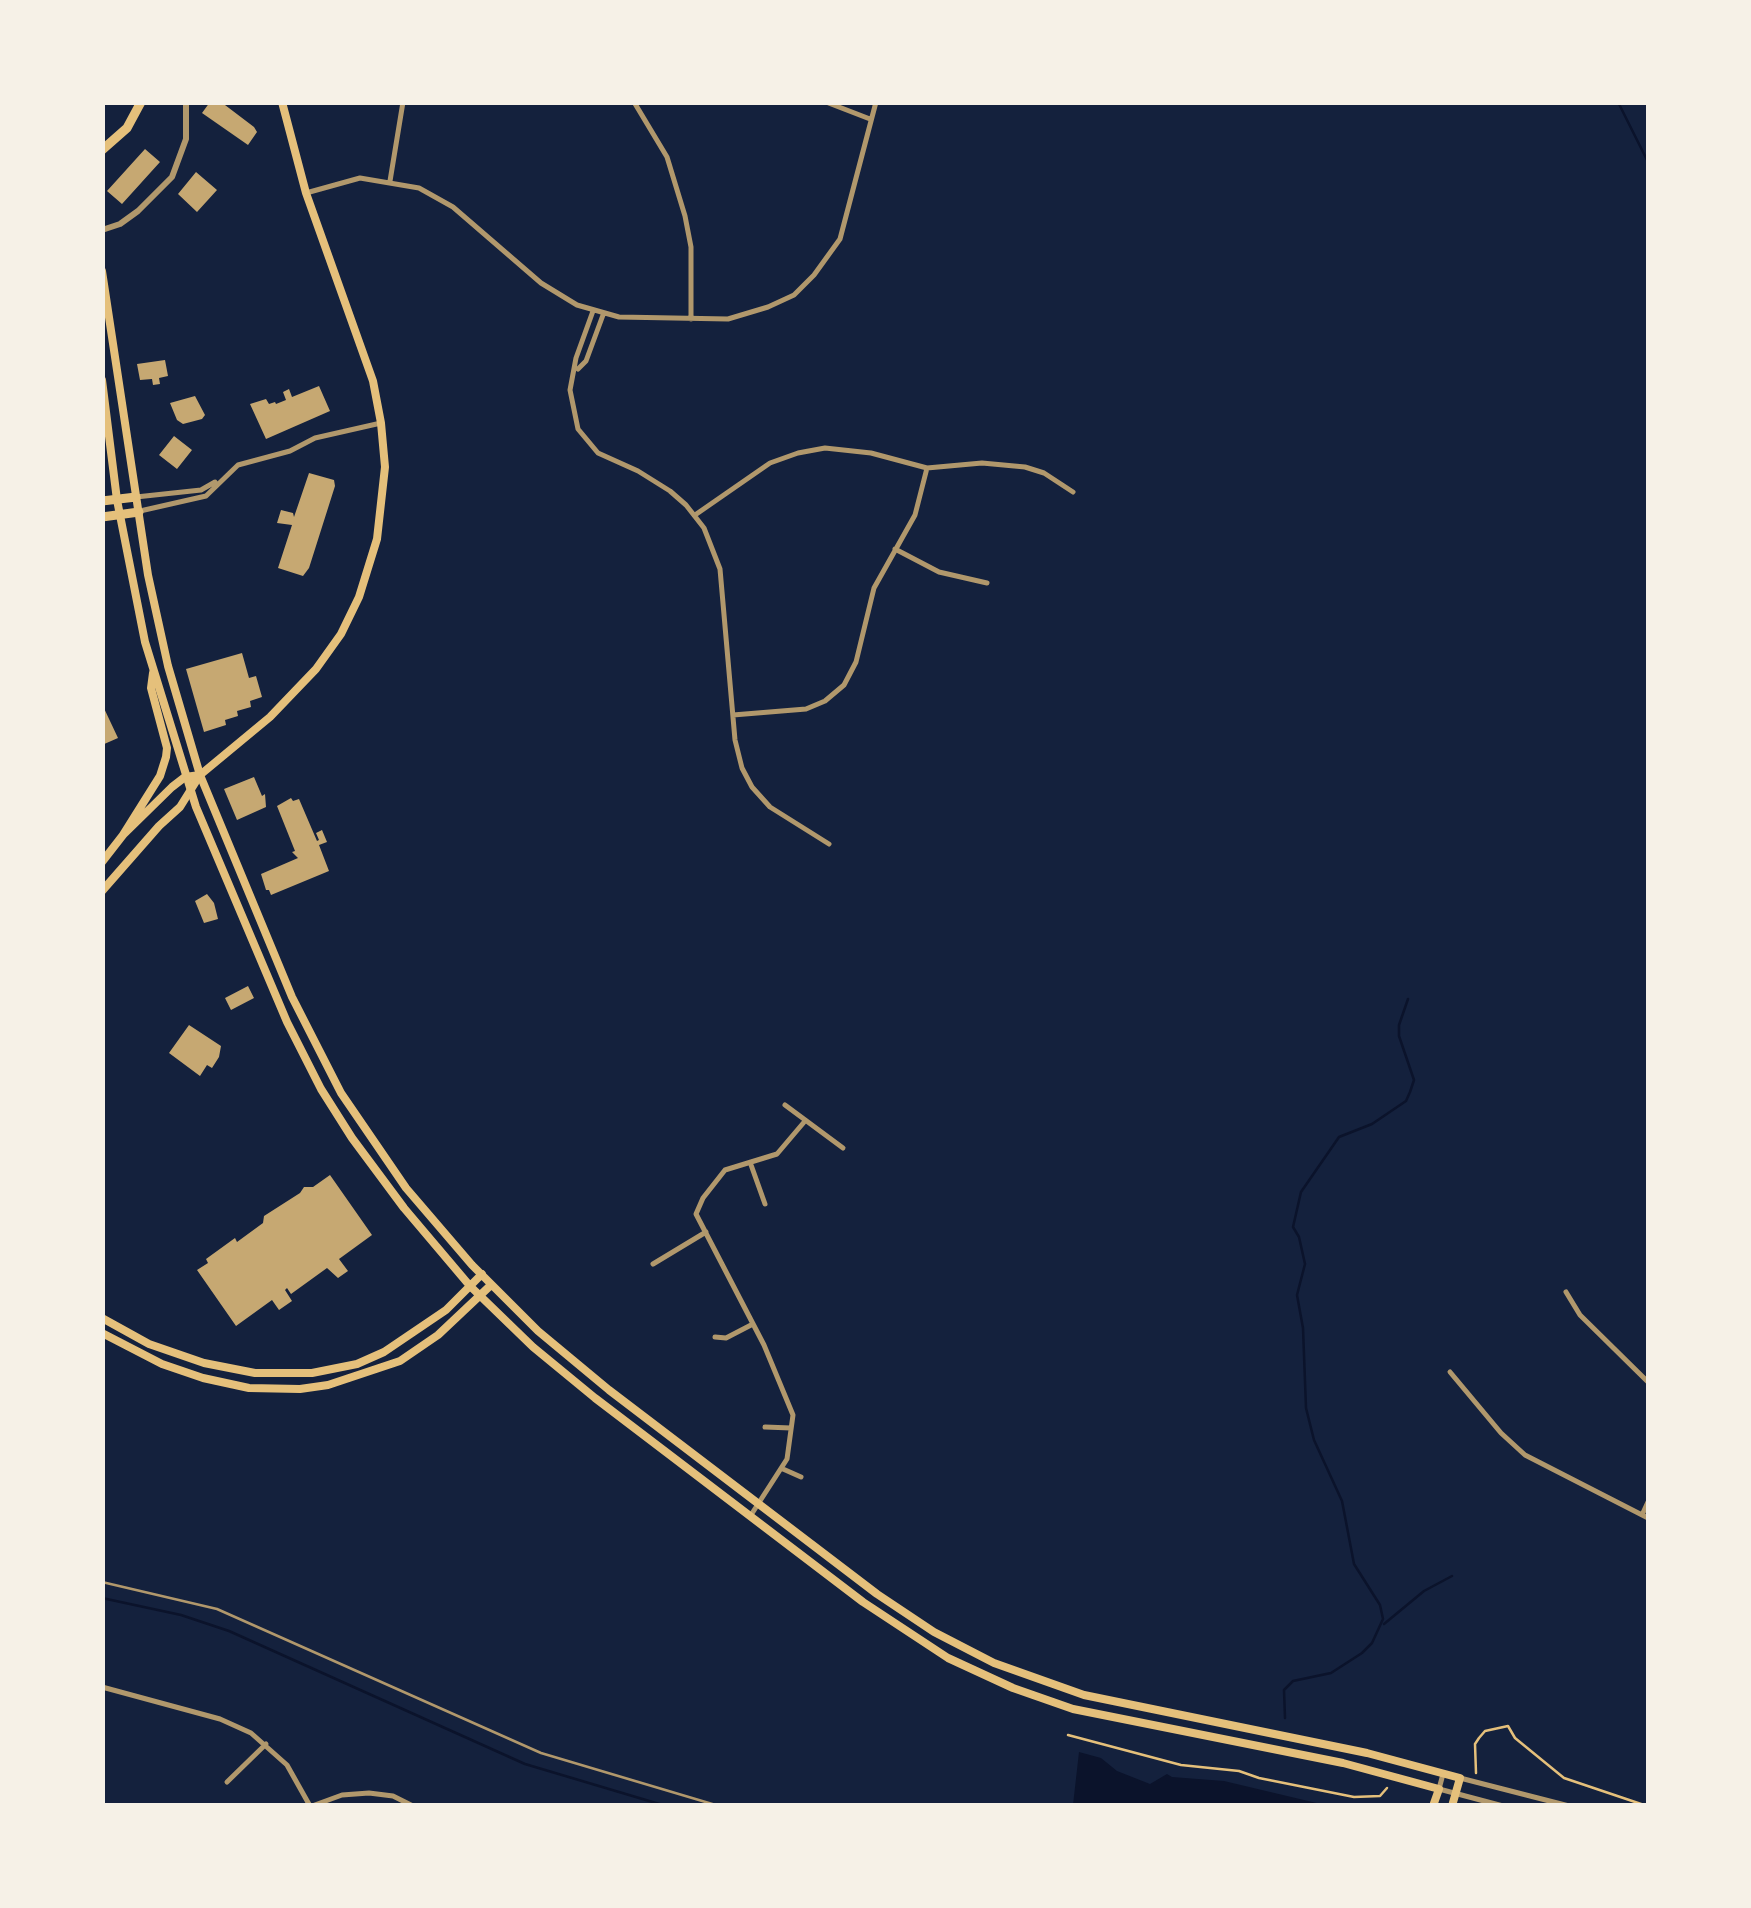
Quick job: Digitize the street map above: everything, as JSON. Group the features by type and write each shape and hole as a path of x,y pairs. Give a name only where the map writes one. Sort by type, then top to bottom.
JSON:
{"highway":[{"path":"102,150 127,128 141,102"},
{"path":"102,501 136,497"},
{"path":"102,518 139,512"}],"main road":[{"path":"102,891 158,826 180,807 200,775 294,695 323,660 350,616 366,578 380,518 385,467 382,423 373,381 306,192 282,102"},
{"path":"102,271 162,638 200,775 292,997 341,1093 406,1188 492,1285 562,1352 758,1504 934,1632 1028,1677 1112,1702 1288,1736 1460,1778 1452,1806"},
{"path":"102,380 117,500 153,672 190,791 254,948 321,1089 404,1208 470,1286 558,1369 911,1636 1013,1688 1094,1714 1343,1763 1439,1789 1433,1806"},
{"path":"102,862 160,776 166,758 150,688 153,672"},
{"path":"123,835 185,776 200,775"},
{"path":"102,1318 150,1344 216,1366 255,1373 312,1373 357,1364 384,1352 446,1310 482,1274"},
{"path":"104,1337 203,1378 249,1388 328,1386 400,1361 438,1336 492,1285"}],"street":[{"path":"102,230 120,224 138,211 172,178 183,152 186,102"},
{"path":"390,181 403,102"},
{"path":"634,102 667,157 685,216 691,247 691,319"},
{"path":"826,102 871,119"},
{"path":"306,192 360,178 390,181 437,196 541,283 593,312 728,318 768,308 794,295 814,276 840,239 876,102"},
{"path":"593,312 576,358 570,390 578,429 606,458 654,480 695,516 720,569 738,756 752,788 770,807 830,844"},
{"path":"576,372 586,361 603,315"},
{"path":"139,512 206,496 238,465 290,451 315,438 382,423"},
{"path":"695,516 759,469 798,452 825,448 850,448 927,468 982,463 1024,467 1073,492"},
{"path":"733,715 806,710 844,686 856,662 874,588 921,500 927,468"},
{"path":"136,497 201,490 222,478"},
{"path":"895,549 939,572 987,583"},
{"path":"785,1105 843,1148"},
{"path":"750,1516 783,1468 793,1428 790,1402 696,1214 721,1173 737,1164 776,1154 806,1120"},
{"path":"750,1162 764,1204"},
{"path":"653,1264 706,1232"},
{"path":"1566,1292 1580,1315 1648,1382"},
{"path":"715,1337 726,1338 754,1324"},
{"path":"104,1337 115,1326"},
{"path":"1450,1372 1501,1433 1525,1454 1645,1516 1648,1502"},
{"path":"764,1427 793,1428"},
{"path":"783,1468 802,1477"},
{"path":"102,1699 104,1687 220,1719 266,1744 297,1778 311,1806 342,1795 369,1793 393,1796 413,1806"},
{"path":"227,1782 266,1744"},
{"path":"1443,1774 1439,1789 1503,1806"},
{"path":"1460,1778 1569,1806"}],"lane":[{"path":"102,1582 218,1610 540,1753 719,1806"}],"path":[{"path":"1476,1773 1475,1744 1479,1738 1485,1731 1508,1726 1515,1738 1564,1778 1647,1806"},
{"path":"1068,1736 1182,1765 1239,1771 1354,1797 1380,1796 1387,1788"}],"water":[{"path":"1079,1752 1101,1758 1117,1771 1150,1784 1167,1774 1224,1781 1325,1805 1073,1805"}],"building":[{"path":"210,102 225,105 254,127 257,132 248,145 202,113"},
{"path":"145,149 160,162 122,204 107,191"},
{"path":"196,172 217,190 197,212 178,194"},
{"path":"165,360 168,376 159,378 160,384 153,385 152,379 140,380 137,364"},
{"path":"319,386 330,411 266,439 250,404 266,399 269,404 276,404 286,400 283,392 289,389 292,397"},
{"path":"195,396 205,415 183,424 170,403"},
{"path":"174,436 192,450 177,469 159,455"},
{"path":"309,473 334,480 335,486 303,576 278,568 292,525 277,523 281,510 293,513 294,517"},
{"path":"242,653 249,678 256,676 262,697 250,701 251,707 237,711 238,716 225,720 226,725 204,732 186,669"},
{"path":"102,704 118,738 102,745"},
{"path":"254,777 262,796 265,794 266,807 237,820 224,789"},
{"path":"291,798 299,799 317,841 316,833 322,830 327,842 319,845 329,871 271,895 261,874 298,858 292,852 295,851 277,806"},
{"path":"207,894 218,919 204,923 195,901"},
{"path":"248,986 254,998 231,1010 225,998"},
{"path":"189,1025 221,1046 212,1068 207,1065 200,1076 169,1053"},
{"path":"330,1175 372,1235 339,1259 348,1271 338,1278 327,1268 291,1294 287,1288 292,1301 279,1310 272,1300 236,1326 197,1270 235,1238 237,1242 263,1223 264,1216 304,1187 313,1187"}],"waterway":[{"path":"1618,102 1648,162"},
{"path":"1285,1718 1284,1690 1293,1681 1331,1673 1362,1653 1372,1643 1383,1619 1380,1605 1354,1564 1342,1501 1314,1440 1306,1408 1303,1328 1297,1295 1305,1264 1293,1227 1301,1192 1339,1137 1372,1124 1406,1101 1414,1080 1399,1025 1408,999"},
{"path":"1384,1624 1424,1591 1452,1576"},
{"path":"102,1598 181,1615 229,1631 525,1764 666,1806"}]}
